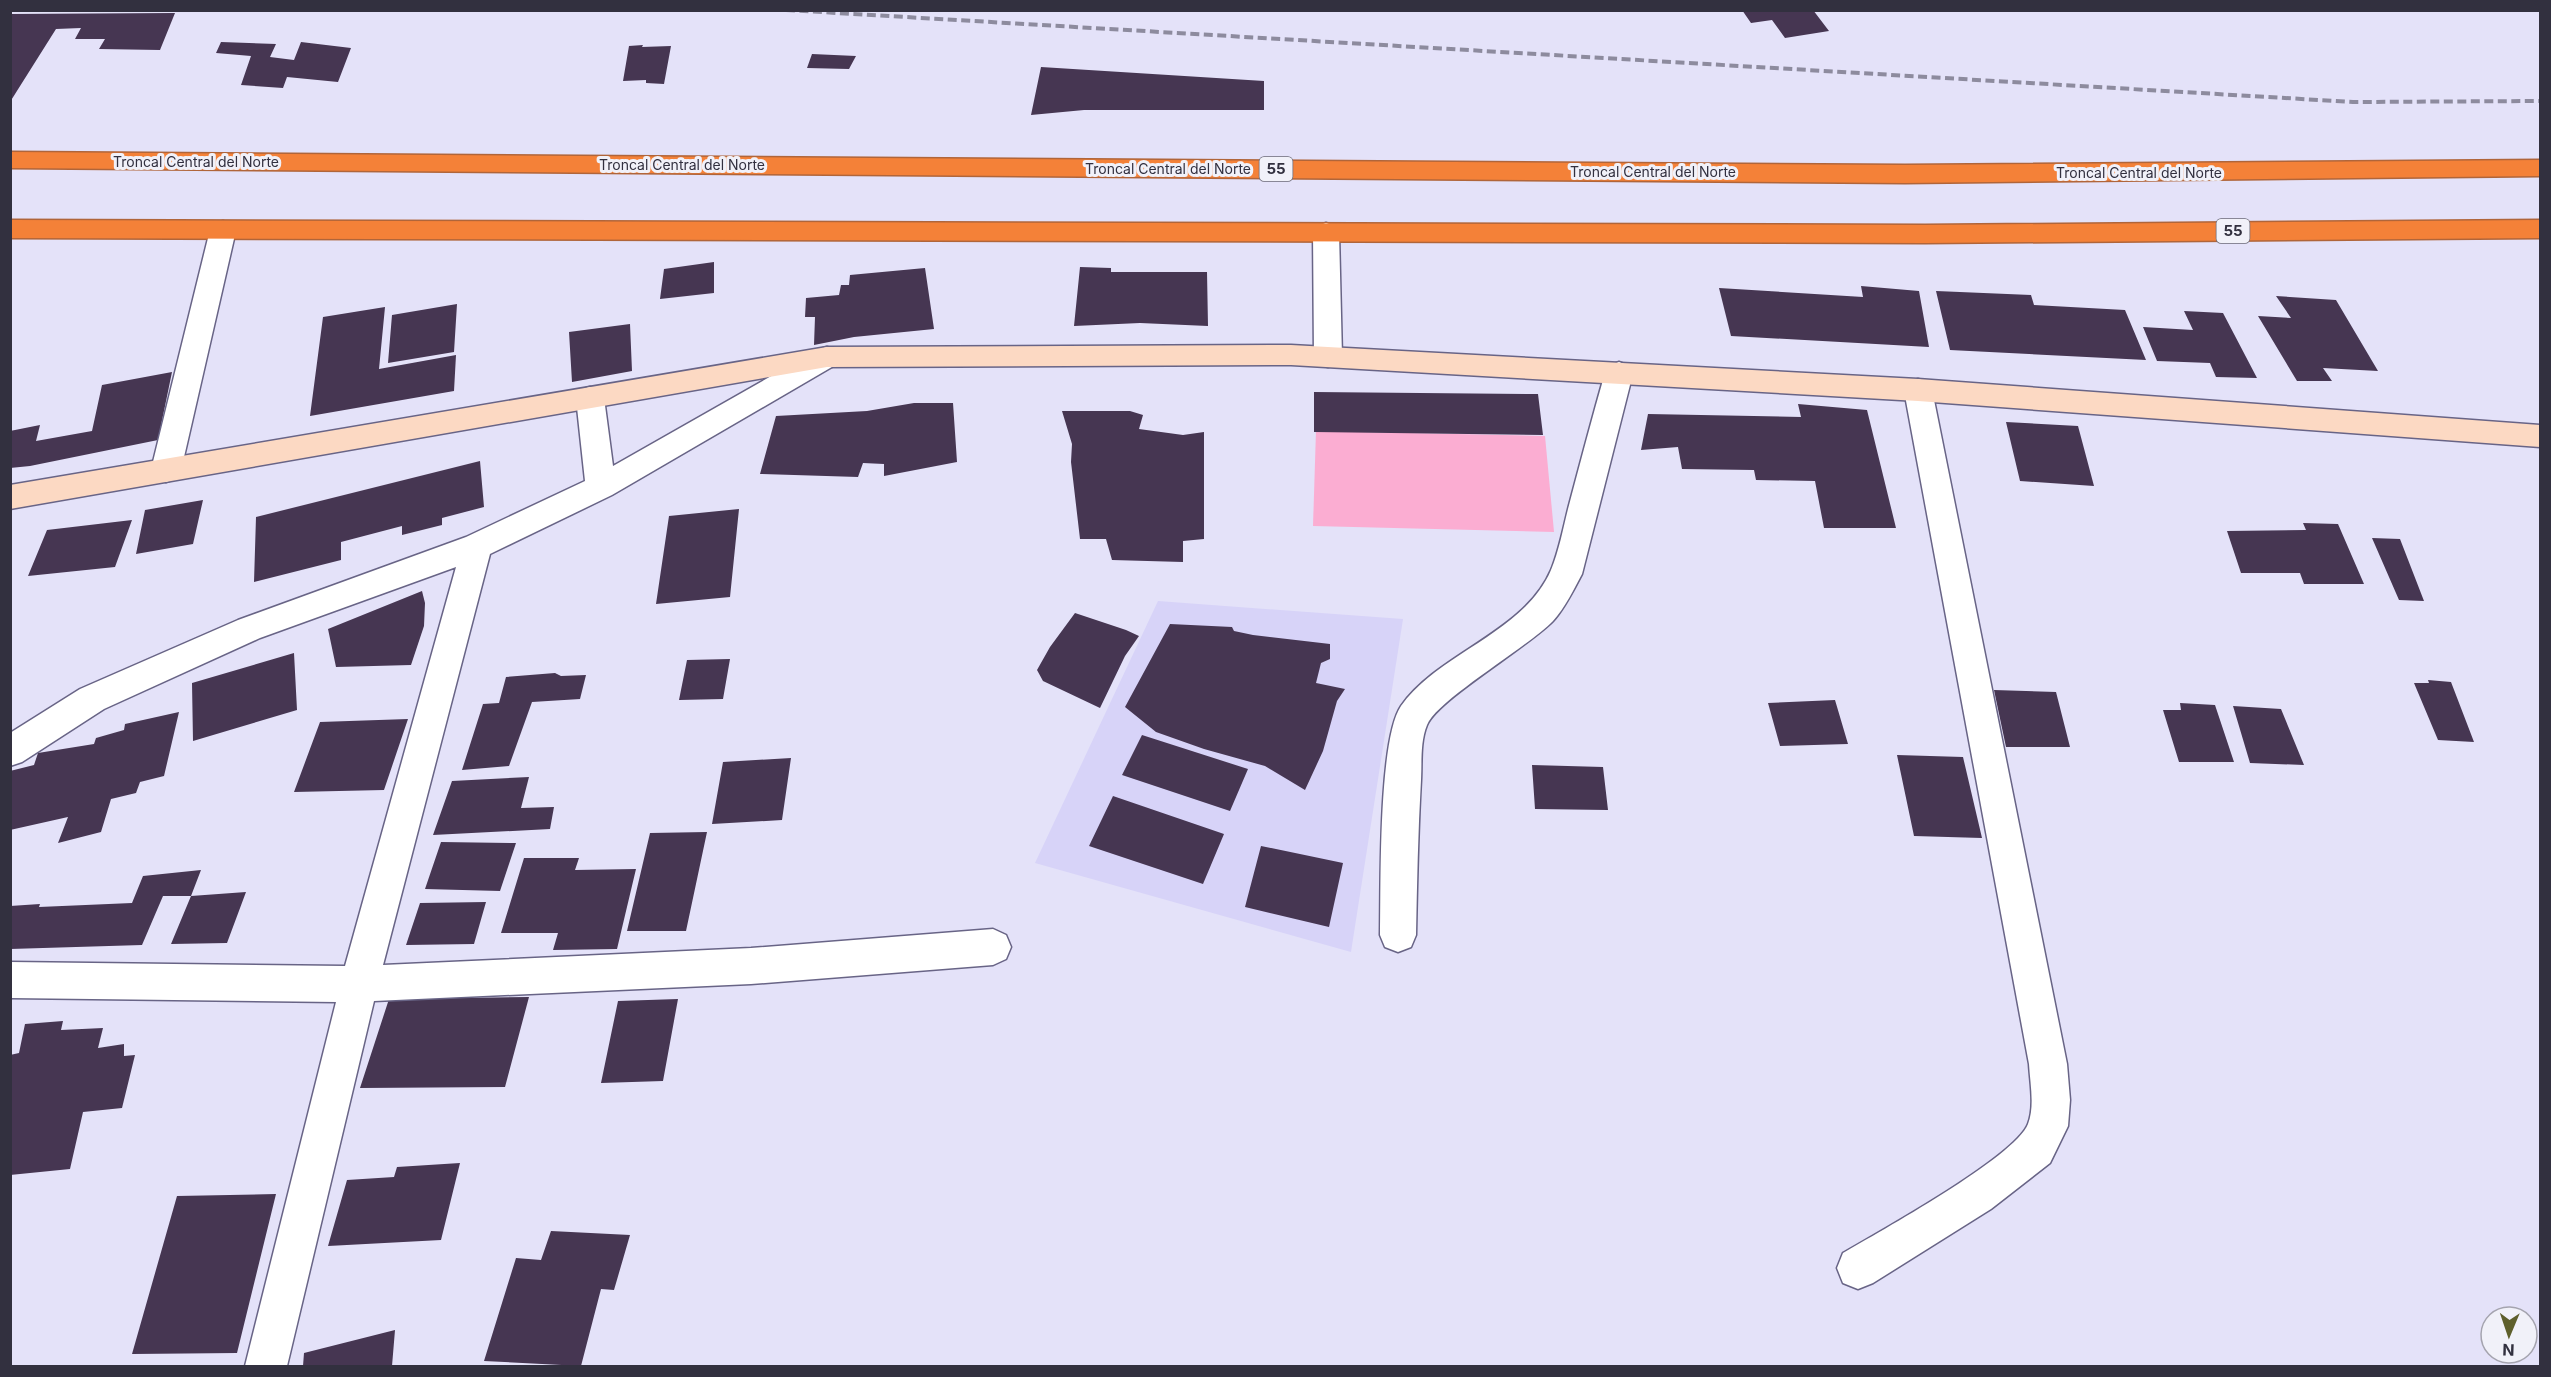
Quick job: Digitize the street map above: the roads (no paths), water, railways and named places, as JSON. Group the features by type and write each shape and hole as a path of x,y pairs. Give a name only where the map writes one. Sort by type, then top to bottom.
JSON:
{"highway":[{"name":"Troncal Central del Norte","path":"10,160 1893,174 2541,168"},
{"name":"55","path":"10,229 1937,234 2541,229"}],"street":[{"path":"166,470 223,230"},
{"path":"1326,232 1328,357"},
{"path":"10,497 827,357 1328,357 1918,390 2541,436"},
{"path":"10,750 92,699 249,628 477,546 601,487 827,357"},
{"path":"1398,934 1401,816 1406,741 1412,718 1435,693 1518,632 1543,610 1566,574 1619,373"},
{"path":"1858,1268 1977,1195 2036,1149 2048,1126 2050,1100 2048,1064 1918,390"},
{"path":"590,398 601,487"},
{"path":"266,1366 359,984 477,546"},
{"path":"10,980 359,984 751,966 993,947"}],"railway":[{"path":"786,10 2353,102 2540,101"}]}
